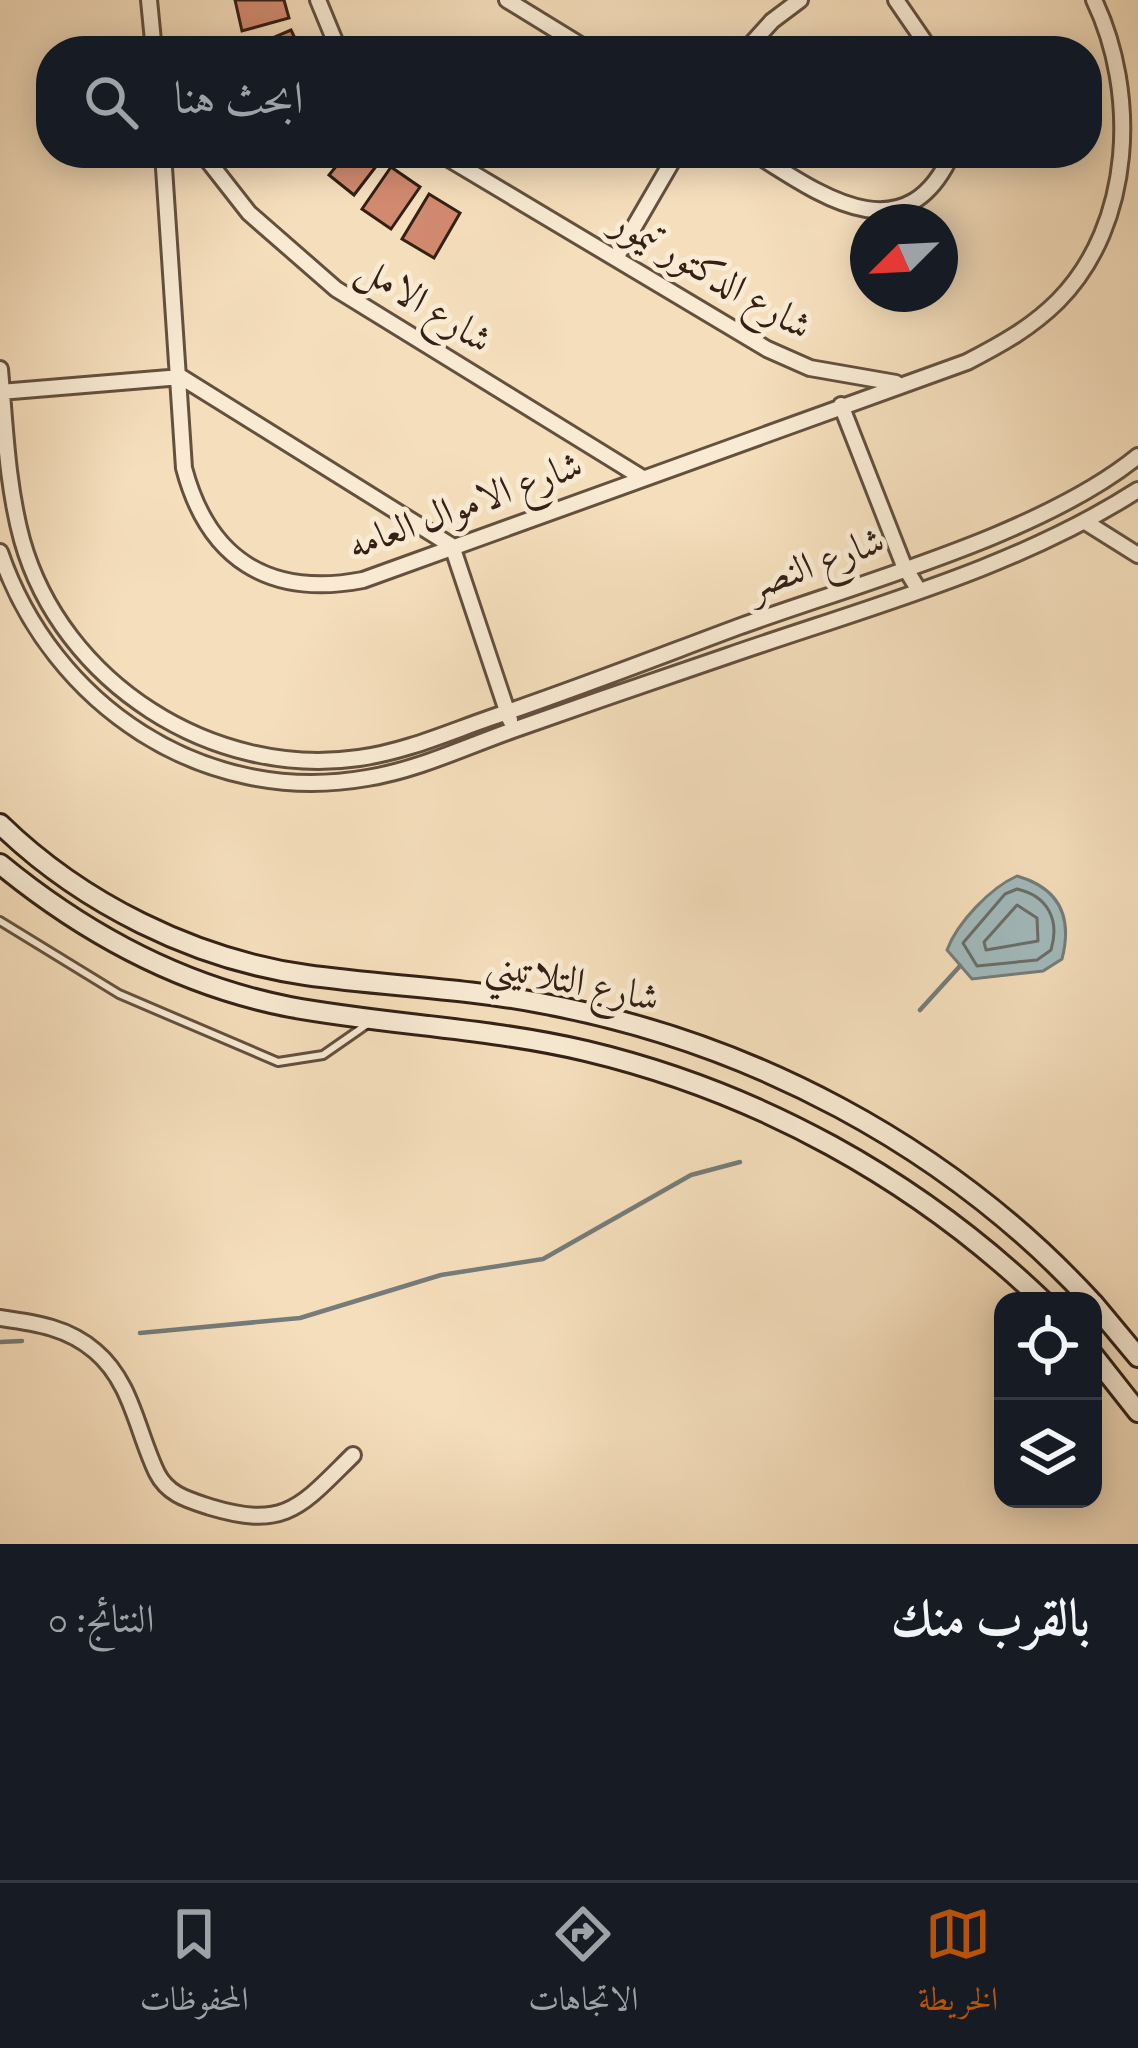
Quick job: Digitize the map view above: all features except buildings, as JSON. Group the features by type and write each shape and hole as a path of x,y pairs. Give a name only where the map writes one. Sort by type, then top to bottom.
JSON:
{"main road":[{"name":"شارع التلاتيني","path":"0,824 99,900 214,952 302,974 490,995 589,1012 685,1040 779,1077 868,1124 952,1178 1030,1241 1082,1292"},
{"name":"شارع التلاتيني","path":"0,864 80,924 181,974 289,1006 562,1046 721,1094 808,1133 891,1180 968,1236 1033,1292"},
{"name":"شارع التلاتيني","path":"1102,1314 1138,1357"},
{"path":"1102,1366 1138,1412"}],"street":[{"path":"149,0 153,36"},
{"path":"318,0 333,36"},
{"path":"507,0 566,36"},
{"path":"758,36 800,0"},
{"path":"896,0 921,36"},
{"name":"شارع الاموال العامه","path":"164,168 184,468 193,501 209,531 248,565 295,584 329,586 967,362 1017,336 1060,299 1094,254 1116,201 1126,143 1123,83 1108,26 1094,0"},
{"name":"شارع الامل","path":"214,168 248,213 336,289 640,477"},
{"name":"شارع الدكتور تيمور","path":"464,168 766,350 832,374 902,383"},
{"path":"616,258 668,168"},
{"path":"778,168 831,202 874,211 915,199 943,168"},
{"name":"شارع النصر","path":"0,369 22,542 43,592 72,639 108,679 151,712 200,738 251,754 305,761 359,758 507,712 1050,511 1138,456"},
{"path":"1,392 181,377 452,546 514,730"},
{"path":"842,405 904,566 918,589"},
{"name":"شارع النصر","path":"0,552 34,628 96,702 149,739 223,771 303,782 367,778 918,589 1087,523 1138,490"},
{"path":"1087,523 1138,555"},
{"path":"0,1318 51,1326 97,1352 127,1394 158,1474 183,1498 251,1518 284,1515 353,1455"}],"lane":[{"path":"0,920 119,994 278,1062 323,1055 375,1018"}],"water":[{"path":"1017,876 1043,888 1059,906 1066,930 1062,959 1043,971 972,979 947,950 976,907"}],"waterway":[{"path":"920,1010 960,966"},
{"path":"140,1333 300,1318 441,1275 543,1259 691,1175 740,1162"},
{"path":"0,1342 22,1341"}]}
